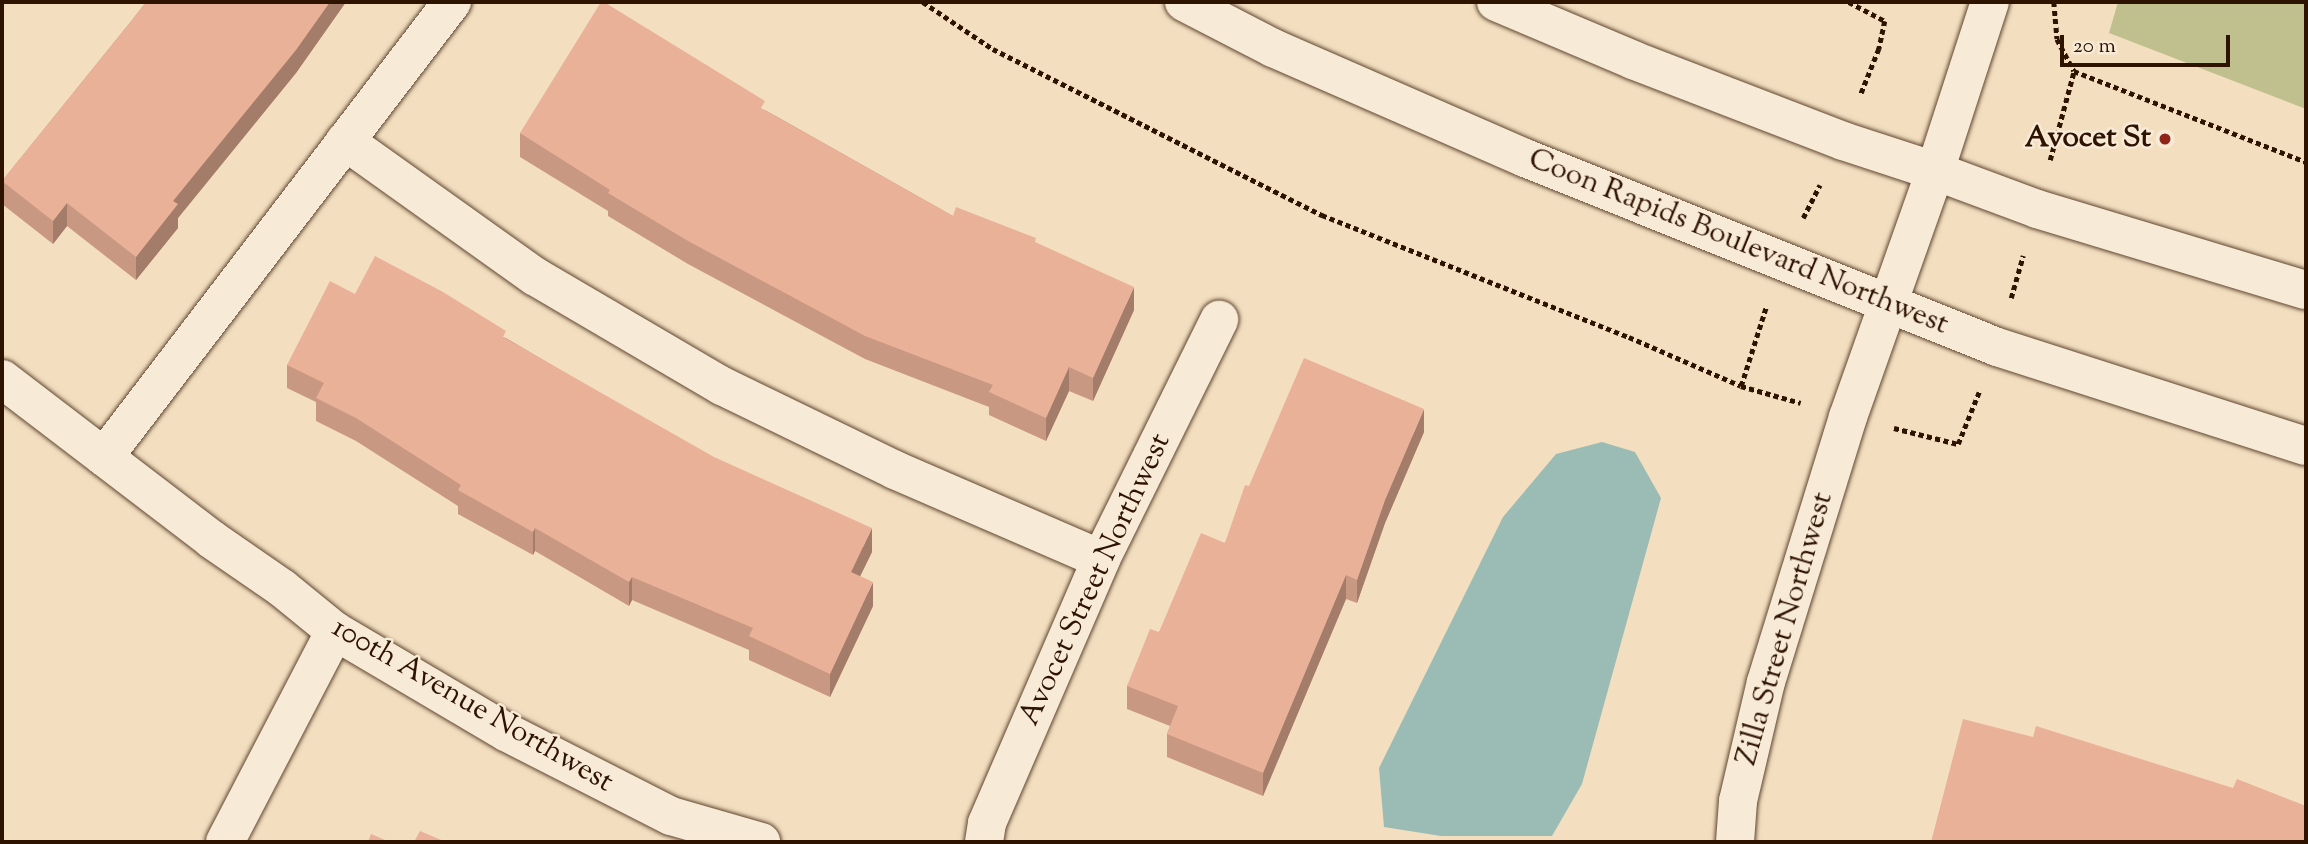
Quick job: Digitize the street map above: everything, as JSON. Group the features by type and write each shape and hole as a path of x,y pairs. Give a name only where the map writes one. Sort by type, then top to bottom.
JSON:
{"street":[{"path":"104,457 452,2"},
{"name":"Coon Rapids Boulevard Northwest","path":"1184,2 1273,48 1512,152 1997,347 2306,446"},
{"path":"1496,2 1633,60 1843,141 1935,171 2037,209 2306,290"},
{"path":"1848,417 1935,171 1990,2"},
{"path":"345,141 536,277 722,386 895,470 1101,559"},
{"name":"Avocet Street Northwest","path":"984,842 987,823 1101,559 1219,320"},
{"name":"100th Avenue Northwest","path":"2,379 211,539 282,587 335,631 506,733 671,816 761,842"},
{"name":"Zilla Street Northwest","path":"1735,842 1738,801 1766,682 1848,417"},
{"path":"225,842 335,631"}],"path":[{"path":"923,2 993,49 1322,215 1629,337 1741,386 1848,417 1958,444"},
{"path":"1741,386 1781,261 1843,141 1879,49 1885,21 1849,2"},
{"path":"2054,2 2057,39 2074,71 2306,162"},
{"path":"2037,209 2074,71"}],"green space":[{"path":"2118,2 2306,2 2306,109 2109,33"}],"water":[{"path":"1602,442 1635,452 1661,498 1582,784 1552,836 1441,836 1384,827 1379,768 1503,517 1556,454"}],"building":[{"path":"146,2 330,2 296,50 173,201 178,204 136,257 67,203 53,221 2,181"},
{"path":"601,2 765,101 761,108 953,216 956,207 1036,238 1035,242 1134,287 1093,378 1069,367 1046,418 989,392 993,385 865,336 688,241 608,193 610,190 520,133"},
{"path":"375,256 443,292 506,331 503,337 714,457 872,528 851,572 873,582 830,674 749,636 753,628 632,577 629,582 535,528 533,532 458,490 461,485 356,418 316,398 324,383 287,365 330,281 355,294"},
{"path":"1304,358 1424,409 1385,500 1357,580 1346,575 1263,773 1167,734 1178,706 1127,686 1150,629 1159,632 1201,533 1225,543 1245,485 1249,486"},
{"path":"1963,719 2033,737 2036,726 2233,788 2237,779 2306,806 2306,842 1931,842"},
{"path":"420,831 446,842 414,842"},
{"path":"371,834 390,842 368,842"}],"place":[{"name":"Avocet St","path":"2165,139"}]}
